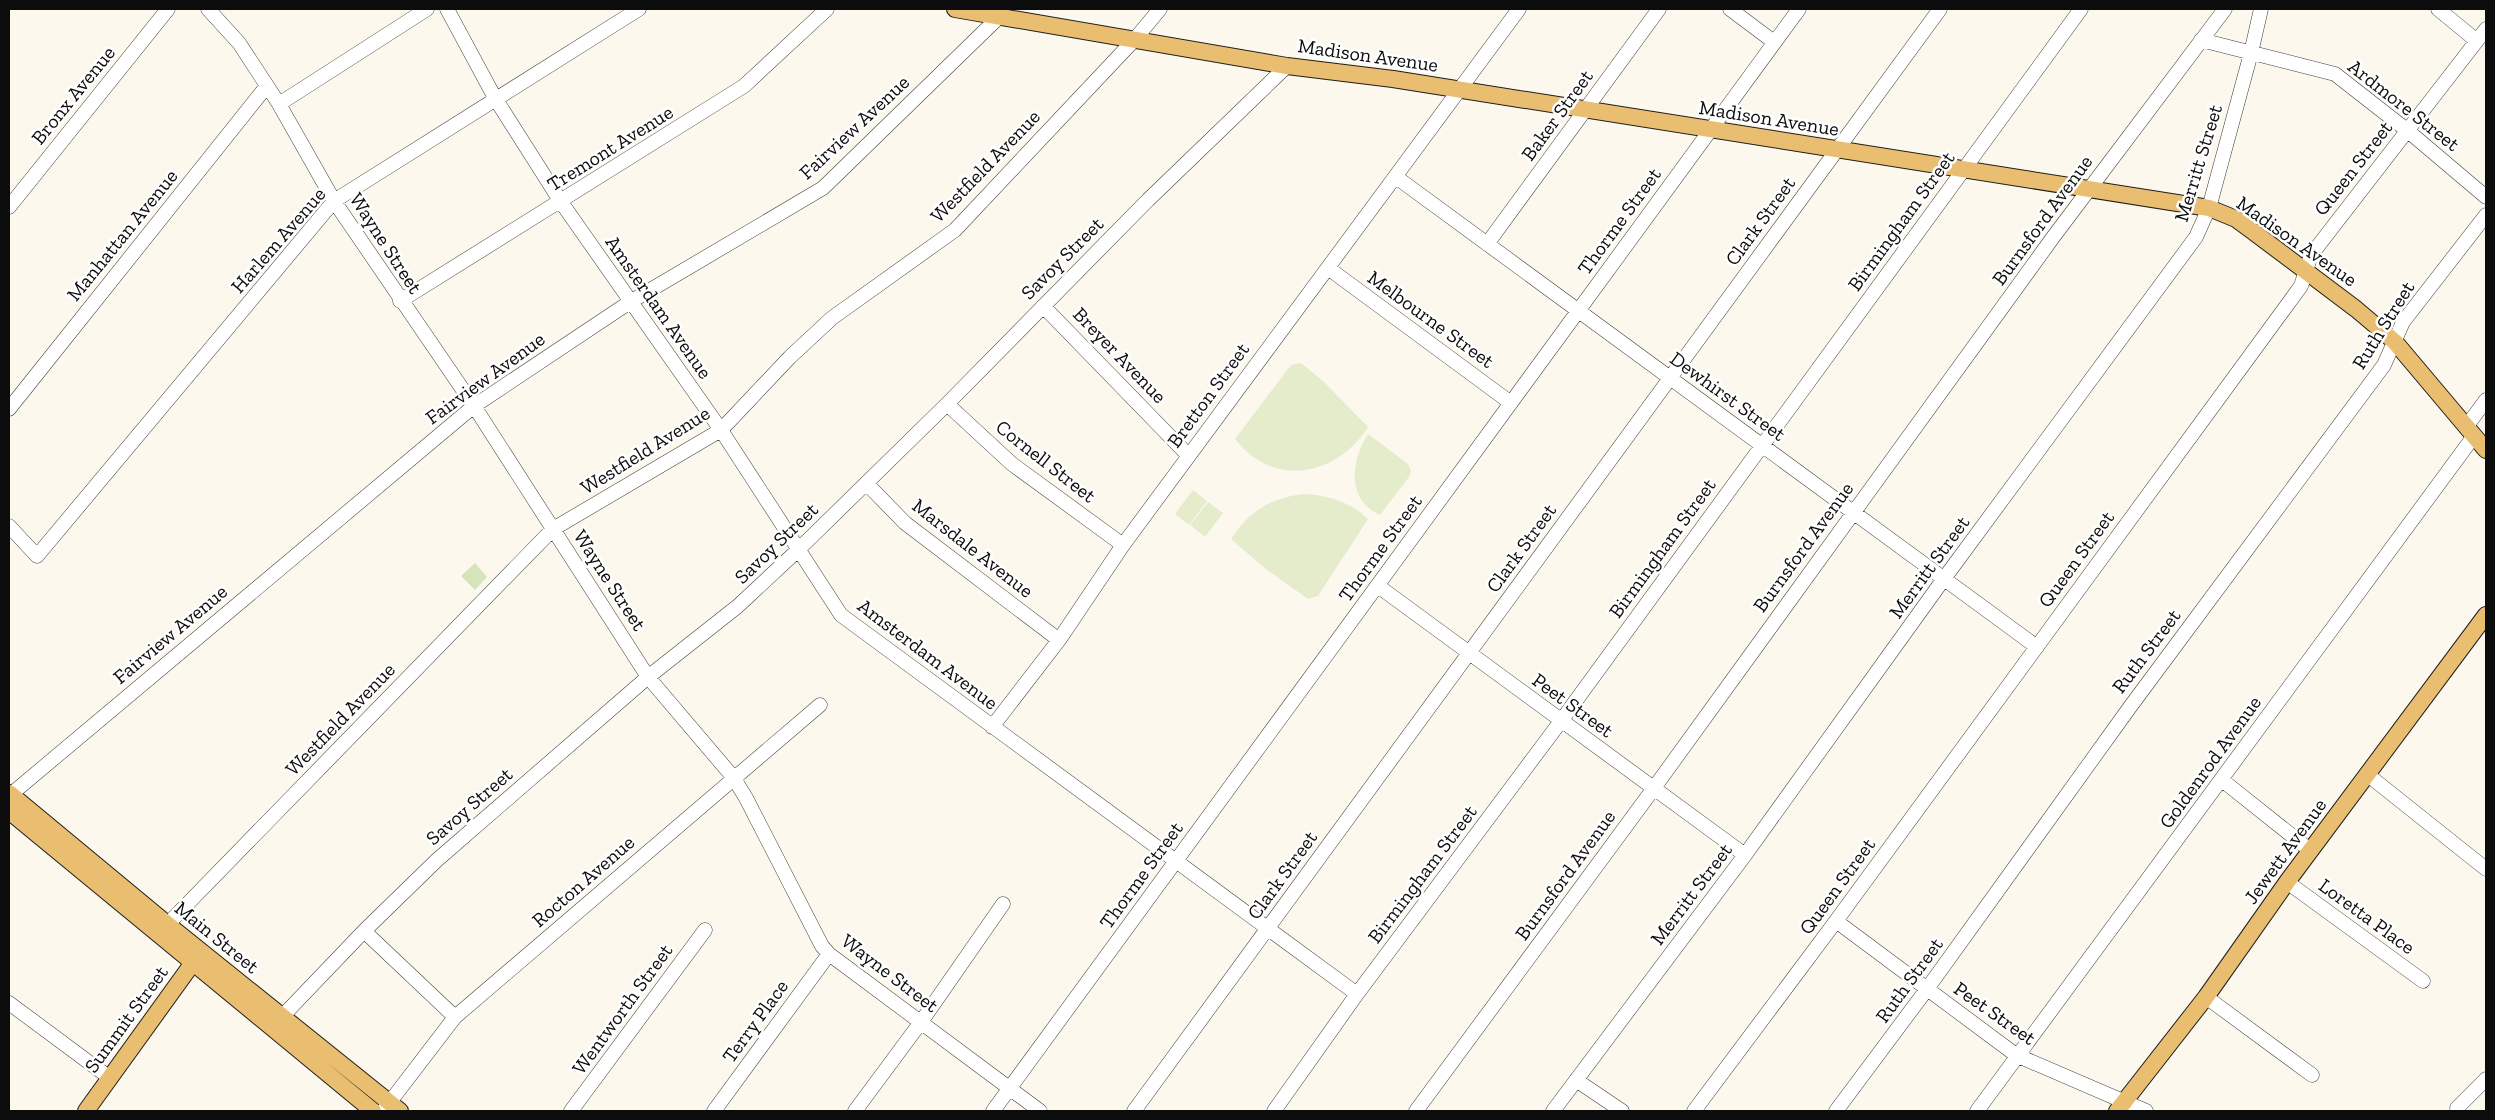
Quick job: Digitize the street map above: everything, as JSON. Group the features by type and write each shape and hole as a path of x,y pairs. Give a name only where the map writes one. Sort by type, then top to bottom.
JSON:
{"main road":[{"name":"Madison Avenue","path":"955,9 1287,66 1459,89 1962,171 2209,208 2236,219 2306,270 2395,342 2486,450"},
{"name":"Jewett Avenue","path":"2121,1106 2206,997 2287,882 2486,615"},
{"name":"Main Street","path":"9,794 198,957 278,1022 390,1108"},
{"name":"Main Street","path":"9,811 163,928"},
{"name":"Summit Street","path":"91,1109 110,1078 198,957"},
{"name":"Main Street","path":"278,1022 373,1111"}],"street":[{"name":"Bronx Avenue","path":"9,207 168,9"},
{"name":"Wayne Street","path":"208,9 239,43 266,87 279,104 334,201 400,301 474,406 648,677 733,777 746,798 816,938 828,954 1040,1111"},
{"path":"279,104 426,9"},
{"name":"Amsterdam Avenue","path":"447,9 495,98 561,202 721,430 841,615 1357,994"},
{"name":"Harlem Avenue","path":"9,526 38,556 334,201 639,9"},
{"name":"Tremont Avenue","path":"400,301 744,86 827,9"},
{"name":"Westfield Avenue","path":"163,928 553,529 721,430 790,357 832,318 954,230 1135,39 1160,9"},
{"name":"Bretton Street","path":"992,727 1060,640 1122,545 1519,9"},
{"name":"Baker Street","path":"1487,244 1659,9"},
{"path":"1730,9 1774,42"},
{"name":"Thorme Street","path":"994,1111 1799,9"},
{"name":"Clark Street","path":"1134,1111 1940,9"},
{"name":"Birmingham Street","path":"1274,1111 1357,994 1561,721 2081,9"},
{"name":"Burnsford Avenue","path":"1416,1111 1654,788 2088,189 2225,9"},
{"name":"Merritt Street","path":"1553,1111 1745,855 2196,237 2209,208 2251,54 2260,9"},
{"path":"2438,9 2477,41"},
{"name":"Fairview Avenue","path":"9,794 474,406 630,302 823,188 1000,16"},
{"name":"Queen Street","path":"1694,1111 1836,921 2301,286 2311,255 2486,29"},
{"name":"Ardmore Street","path":"2201,40 2335,74 2408,131 2486,196"},
{"name":"Savoy Street","path":"278,1022 364,931 437,860 648,677 738,606 798,550 947,404 1042,306 1287,66"},
{"name":"Manhattan Avenue","path":"9,409 266,87"},
{"name":"Dewhirst Street","path":"1396,177 2037,647"},
{"name":"Ruth Street","path":"1836,1111 1927,989 2125,714 2384,365 2403,322 2486,215"},
{"name":"Melbourne Street","path":"1328,268 1511,403"},
{"name":"Breyer Avenue","path":"1042,306 1188,455"},
{"name":"Goldenrod Avenue","path":"1977,1111 2016,1055 2222,780 2470,431 2486,400"},
{"name":"Cornell Street","path":"947,404 1012,464 1122,545"},
{"name":"Marsdale Avenue","path":"866,484 905,523 1060,640"},
{"name":"Peet Street","path":"1378,586 1745,855"},
{"name":"Rocton Avenue","path":"390,1108 456,1017 733,777 820,705"},
{"path":"2368,775 2486,868"},
{"path":"2222,780 2311,851"},
{"name":"Loretta Place","path":"2287,882 2423,981"},
{"path":"855,1111 921,1022 1003,904"},
{"name":"Peet Street","path":"1836,921 2016,1055 2121,1106 2146,1111"},
{"name":"Wentworth Street","path":"571,1111 705,930"},
{"path":"364,931 456,1017"},
{"name":"Terry Place","path":"714,1111 828,954"},
{"path":"2206,997 2312,1075"},
{"path":"9,1003 110,1078"},
{"path":"2457,1108 2486,1079"},
{"path":"1576,1080 1622,1111"}],"green space":[{"path":"1301,363 1323,381 1368,427 1355,444 1340,457 1323,466 1304,470 1286,470 1268,465 1251,455 1235,439 1291,365"},
{"path":"1368,434 1408,464 1411,471 1409,477 1380,515 1361,500 1355,479 1355,467 1358,456"},
{"path":"1193,490 1207,501 1189,525 1175,514"},
{"path":"1303,494 1338,500 1354,508 1368,519 1318,596 1308,599 1267,570 1231,539 1245,521 1262,508 1281,499"},
{"path":"1208,502 1223,513 1205,537 1190,525"},
{"path":"475,563 487,577 475,590 461,576"}]}
